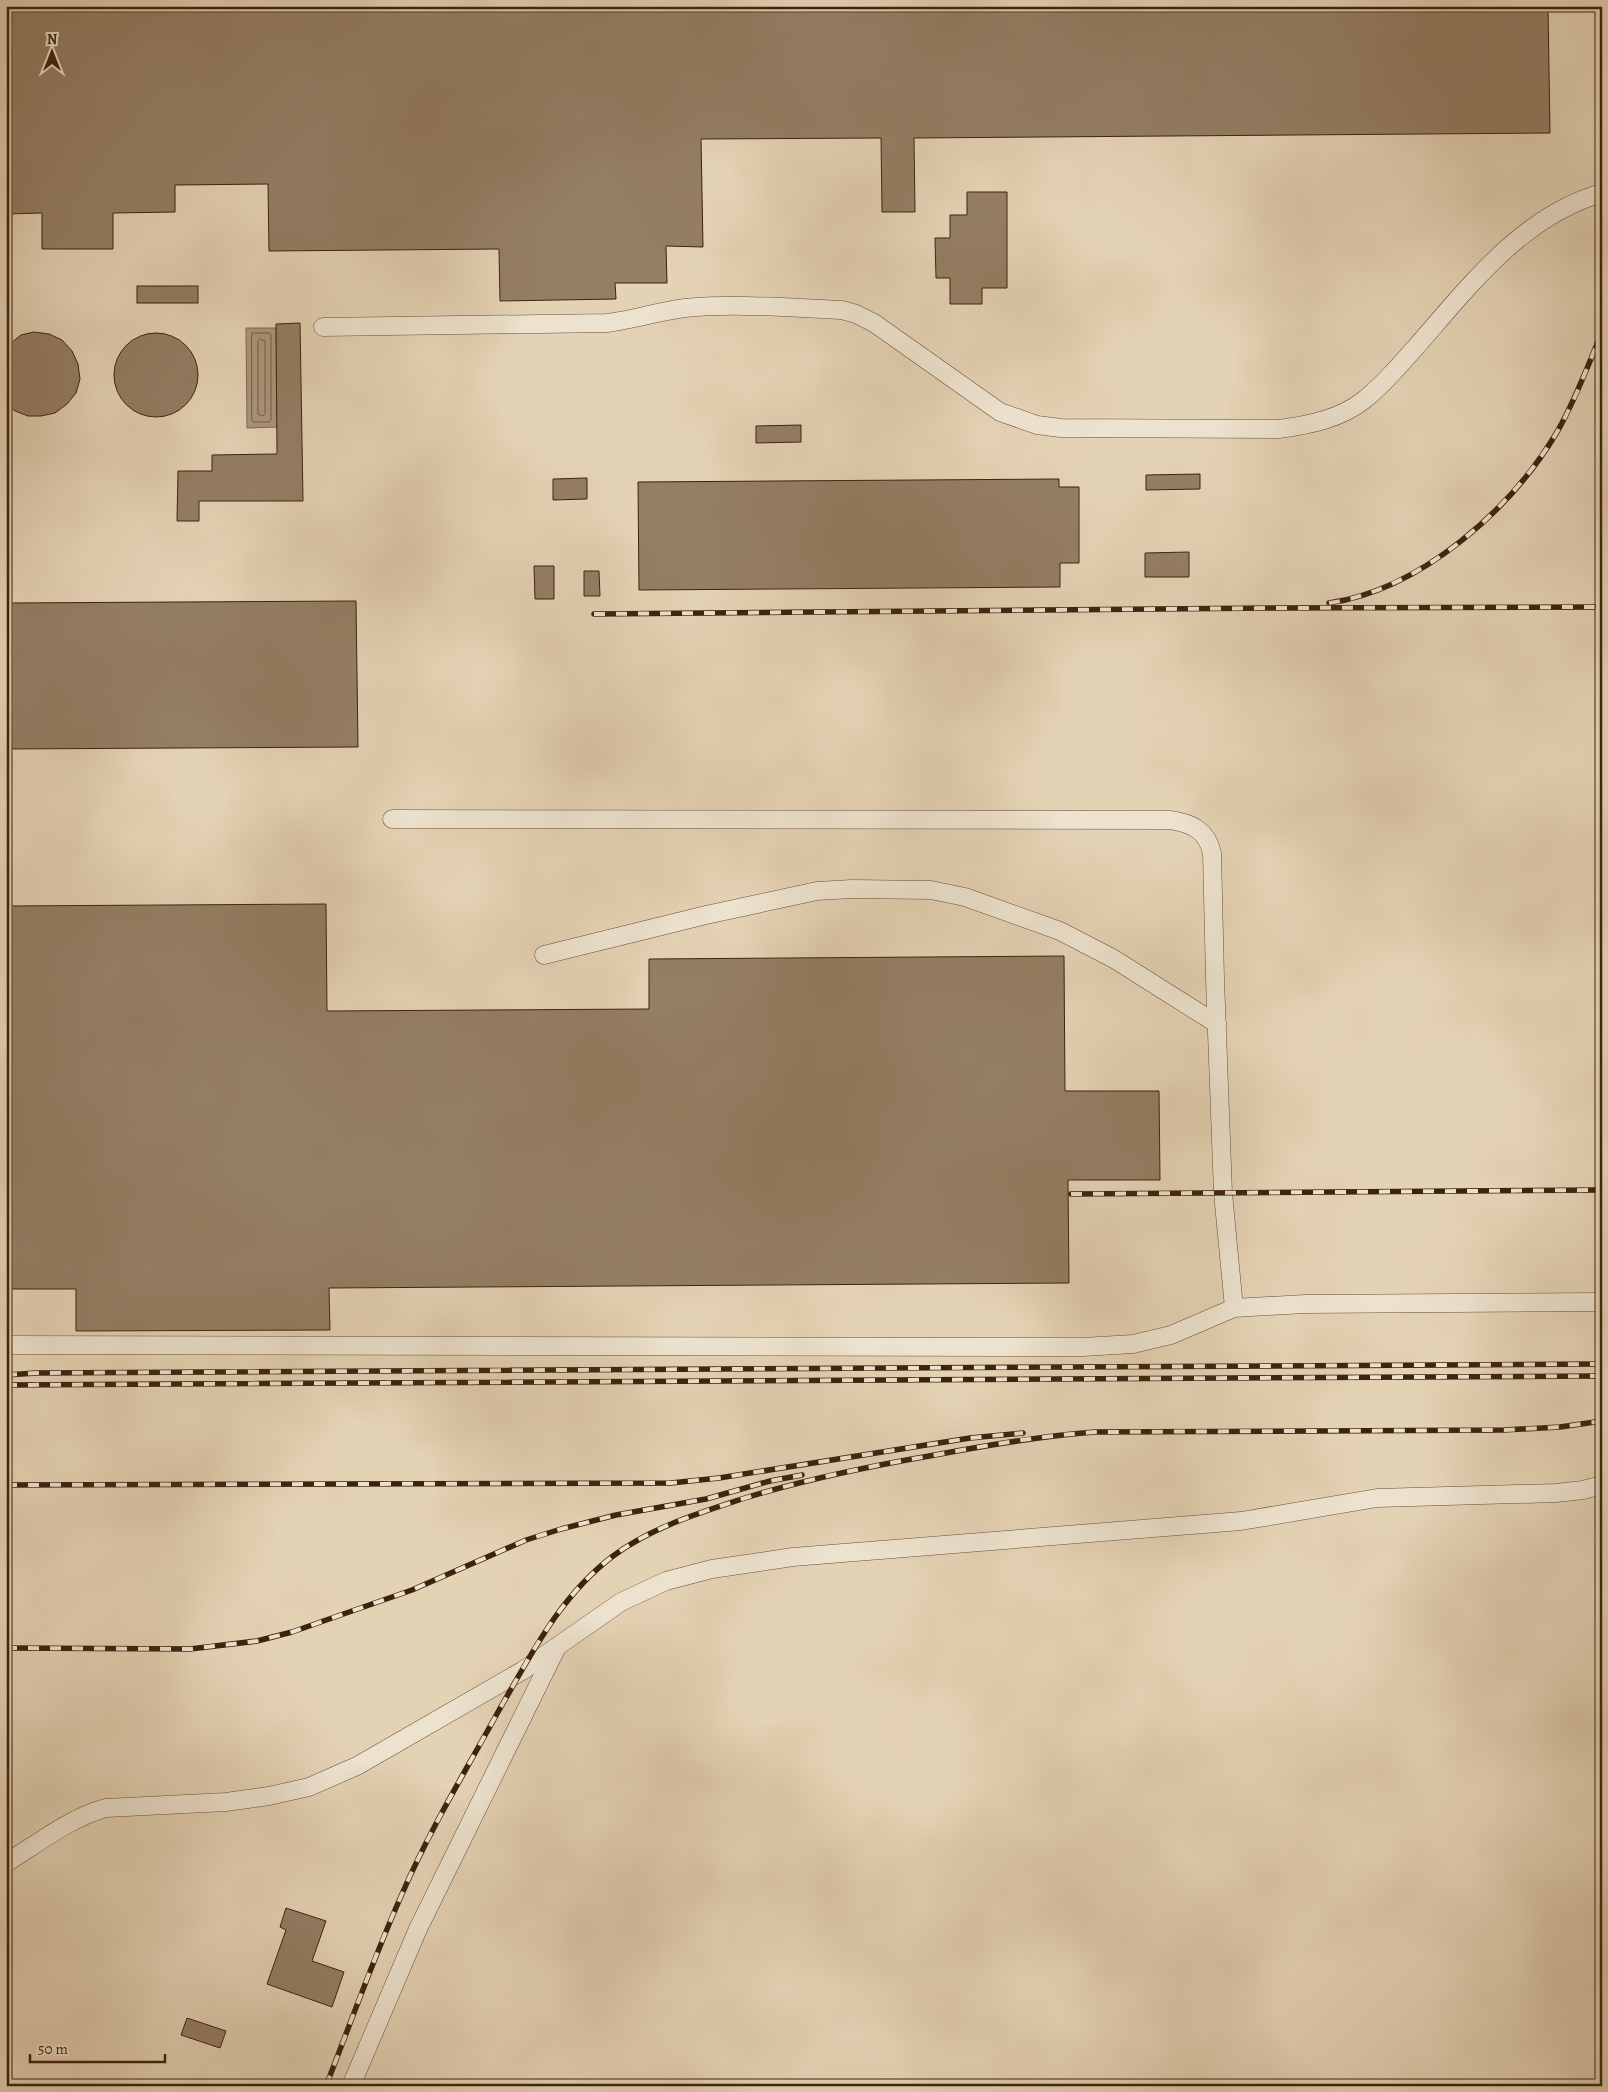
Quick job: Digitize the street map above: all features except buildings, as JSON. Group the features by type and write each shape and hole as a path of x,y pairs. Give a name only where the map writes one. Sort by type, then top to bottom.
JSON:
{"street":[{"path":"323,327 607,323 637,319 683,308 715,306 842,310 874,322 1000,412 1037,425 1061,428 1279,429 1313,424 1340,414 1363,401 1392,374 1484,270 1509,246 1570,206 1602,193"},
{"path":"392,819 1170,820 1184,822 1196,827 1210,842 1212,853 1223,1193 1234,1308"},
{"path":"544,955 706,915 817,891 852,889 931,890 965,897 1060,931 1114,959 1217,1024"},
{"path":"6,1345 1083,1347 1133,1344 1171,1335 1234,1308 1305,1304 1602,1302"},
{"path":"6,1863 95,1810 226,1802 269,1796 309,1787 357,1766 522,1671 622,1602 666,1580 712,1569 793,1557 1241,1521 1377,1498 1556,1493 1583,1490 1602,1485"},
{"path":"351,2086 418,1929 557,1647"}],"water":[{"path":"246,328 276,328 277,427 247,428"}],"railway":[{"path":"1329,603 1363,595 1397,582 1429,564 1460,542 1489,517 1515,490 1538,461 1557,432 1602,332"},
{"path":"594,614 1602,607"},
{"path":"1071,1194 1602,1190"},
{"path":"6,1375 36,1373 1602,1364"},
{"path":"6,1385 1602,1376"},
{"path":"326,2086 382,1942 424,1847 522,1669 548,1628 577,1590 613,1556 644,1537 710,1509 815,1479 863,1468 994,1444 1054,1436 1095,1432 1504,1430 1560,1427 1602,1421"},
{"path":"6,1485 671,1483 719,1478 970,1438 1023,1433"},
{"path":"6,1648 190,1649 257,1641 292,1632 412,1590 526,1540 561,1529 616,1515 706,1499 770,1481 802,1475"}]}
